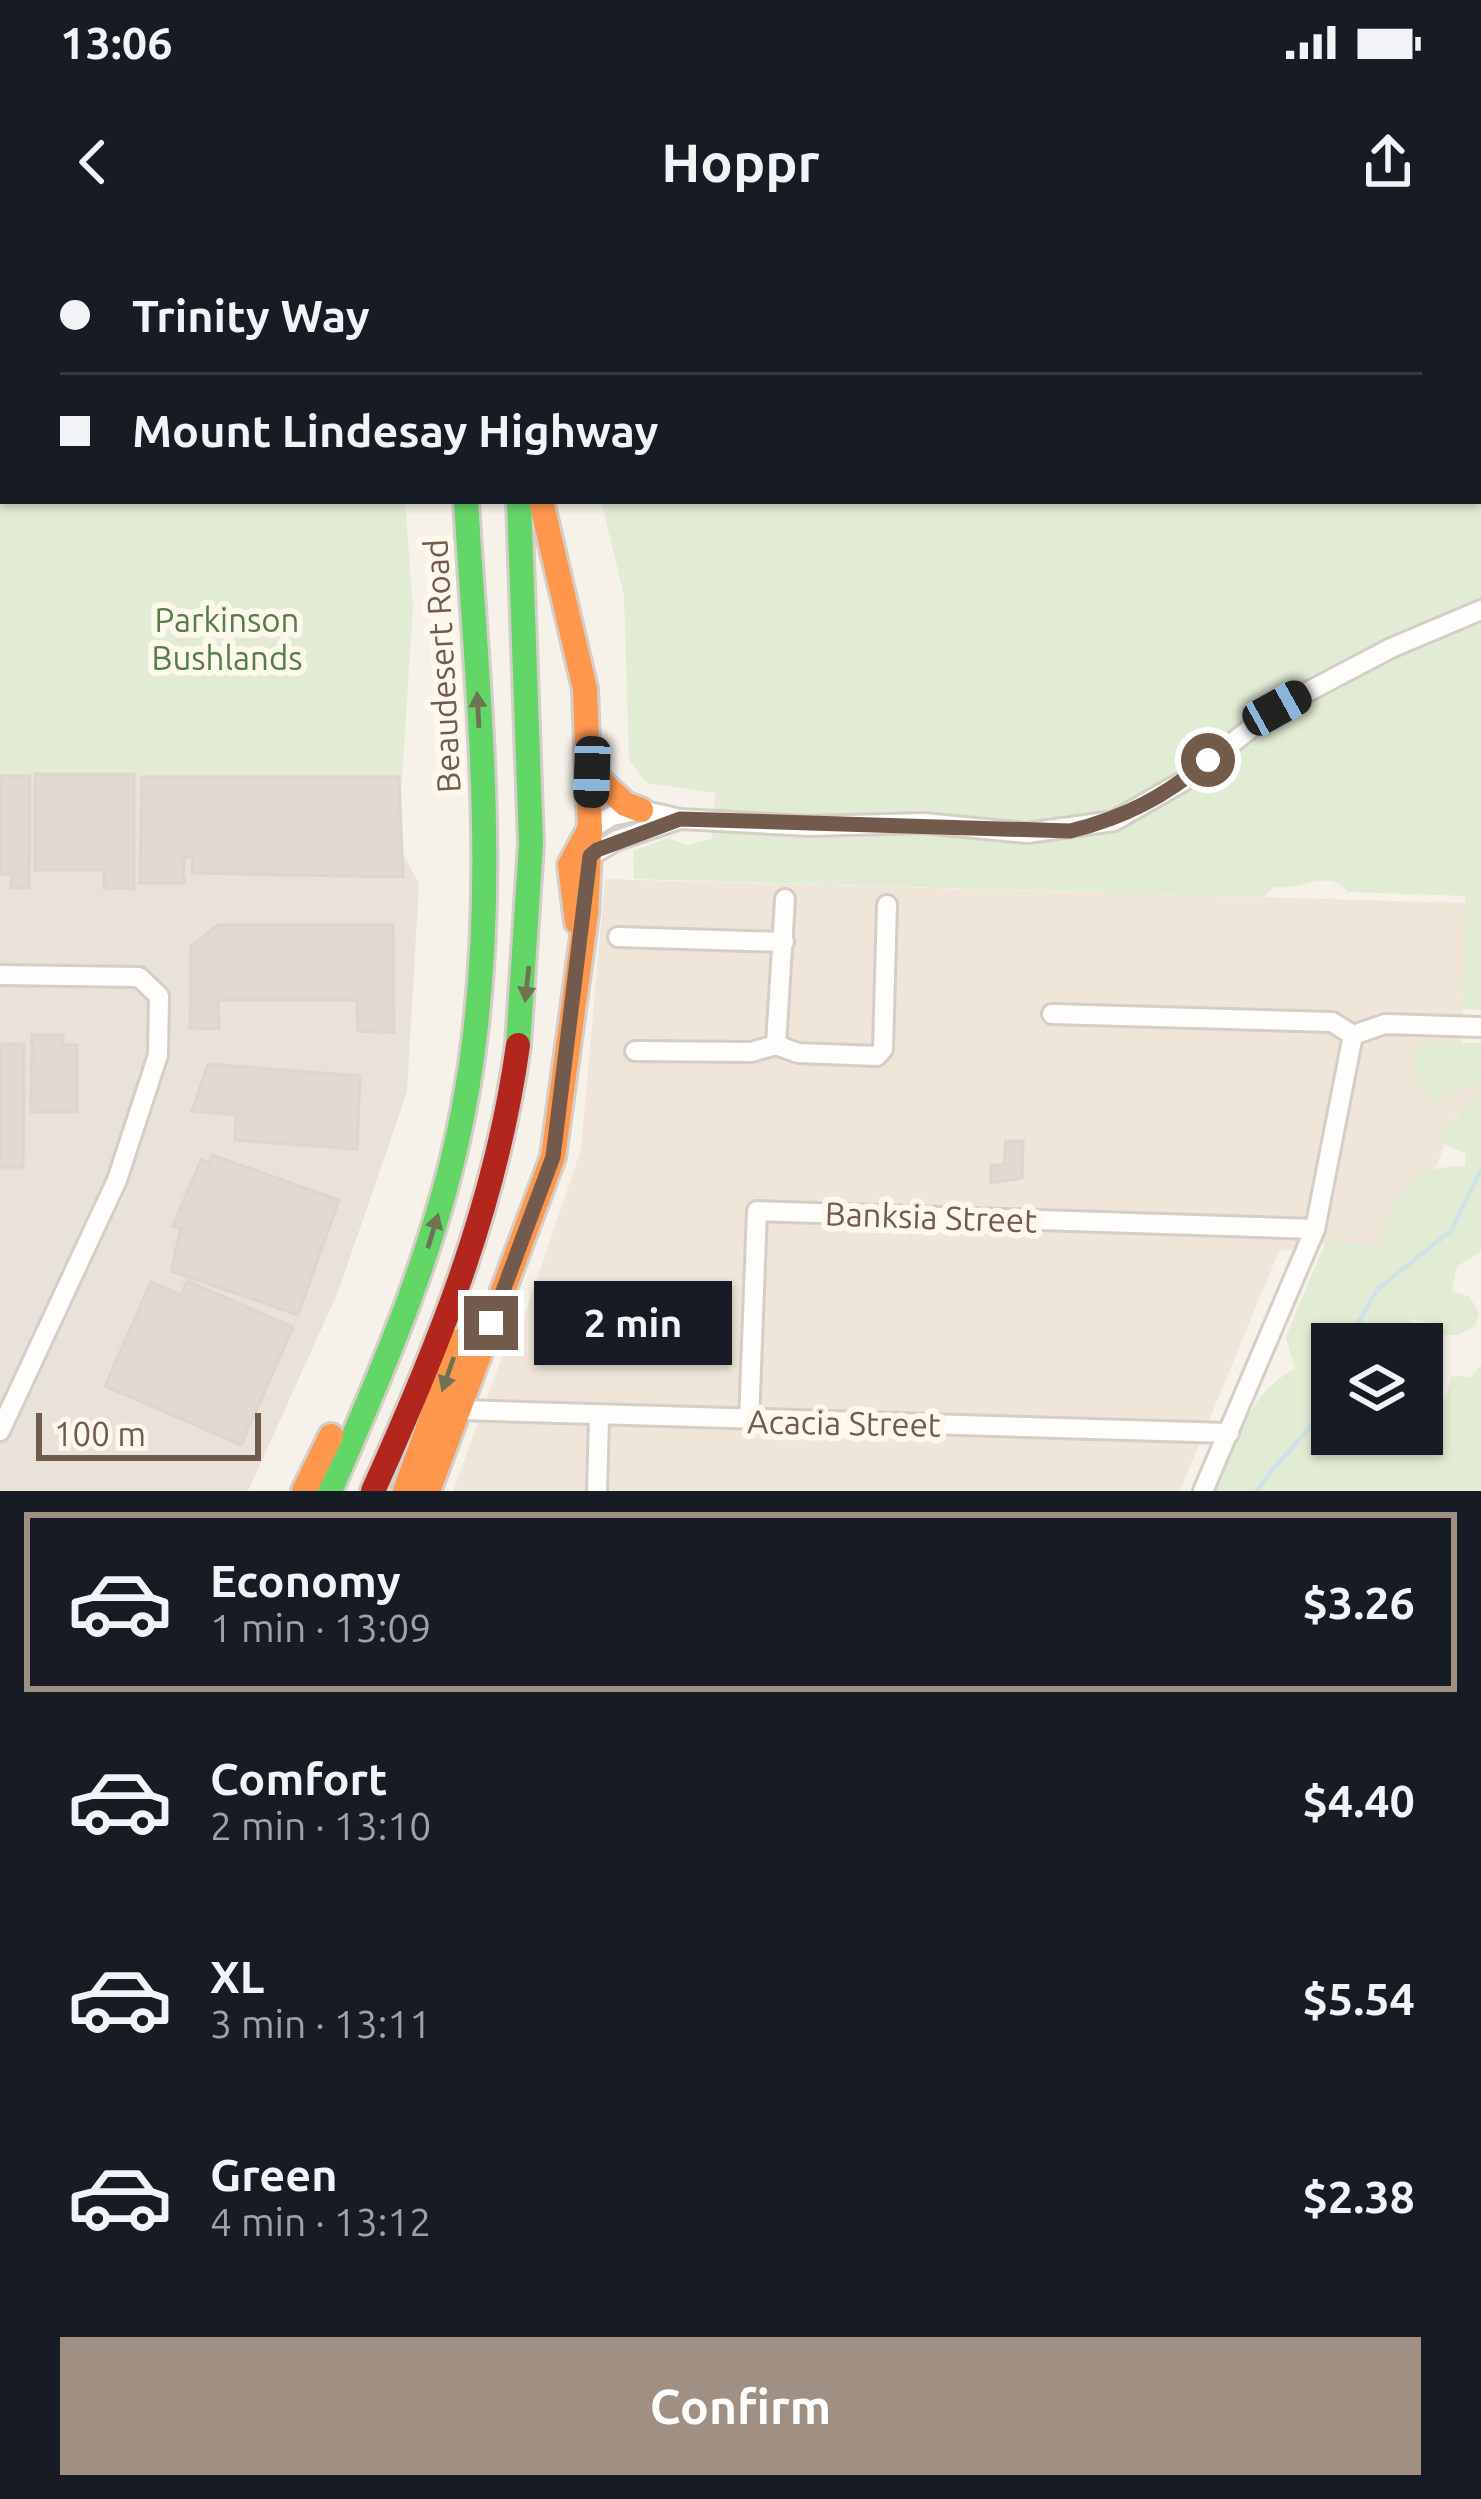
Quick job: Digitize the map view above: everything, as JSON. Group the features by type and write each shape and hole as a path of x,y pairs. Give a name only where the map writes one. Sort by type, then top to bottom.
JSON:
{"main road":[{"name":"Beaudesert Road","path":"330,1491 395,1342 435,1227 463,1109 484,941 484,827 466,504"},
{"path":"373,1491 450,1310 492,1190 529,974 534,825 518,504"},
{"path":"428,1491 553,1157 590,856 592,772 582,668 542,504"},
{"path":"592,772 625,804 641,810"},
{"path":"580,934 569,877 574,854 590,829"},
{"path":"405,1491 473,1297 492,1221 492,1190"},
{"path":"304,1491 363,1371 395,1342"}],"street":[{"path":"590,829 612,816 641,810 680,819 810,826 923,823 1027,833 1114,820 1182,782 1277,708 1391,648 1481,610"},
{"path":"590,856 617,840 680,819"},
{"path":"776,1045 785,899"},
{"path":"635,1051 751,1052 776,1045 798,1053 877,1056 883,1049 887,904"},
{"path":"618,937 784,942"},
{"path":"0,975 139,977 159,996 158,1054 117,1180 0,1431"},
{"path":"1052,1014 1332,1022 1353,1035"},
{"path":"1353,1035 1385,1024 1481,1027"},
{"path":"1203,1491 1316,1229 1353,1035"},
{"name":"Banksia Street","path":"749,1421 757,1211 1316,1229"},
{"name":"Acacia Street","path":"459,1410 599,1418 1229,1432"},
{"path":"597,1491 599,1418"}],"shaded area":[{"path":"0,777 402,778 398,846 419,883 407,1092 338,1292 248,1491 0,1491"},
{"path":"605,879 1468,903 1461,1049 1481,1050 1481,1117 1456,1117 1402,1251 1330,1243 1279,1251 1180,1491 453,1491 514,1324 522,1323 581,1149"}],"green space":[{"name":"Parkinson Bushlands","path":"0,504 405,504 413,607 402,778 0,777"},
{"path":"602,504 1481,504 1481,1010 1463,1009 1465,896 1348,892 1323,880 1275,887 1263,897 634,879 633,851 668,838 687,845 712,839 715,793 647,783 629,760 624,595"},
{"path":"1427,1043 1481,1043 1481,1084 1432,1102 1418,1080 1412,1048"},
{"path":"1481,1097 1481,1252 1457,1266 1452,1291 1469,1296 1479,1312 1475,1326 1458,1335 1443,1335 1443,1323 1413,1319 1411,1323 1311,1323 1311,1455 1443,1455 1443,1399 1452,1376 1471,1377 1481,1364 1481,1491 1215,1491 1254,1406 1265,1391 1295,1369 1286,1337 1326,1241 1377,1246 1398,1199 1416,1178 1444,1167 1465,1166 1466,1154 1446,1145 1439,1133 1460,1116 1468,1100"}],"building":[{"path":"35,774 134,774 134,889 104,888 104,870 35,870"},
{"path":"0,776 30,776 29,888 11,888 12,874 0,874"},
{"path":"142,777 399,777 403,877 192,873 193,857 184,858 184,883 140,883"},
{"path":"218,925 393,925 394,1033 358,1031 357,1000 218,1000 219,1029 190,1028 191,946"},
{"path":"32,1035 63,1035 63,1045 77,1045 77,1112 31,1112"},
{"path":"0,1044 24,1044 23,1167 0,1167"},
{"path":"208,1064 360,1076 357,1149 235,1140 236,1115 192,1111"},
{"path":"1006,1141 1023,1141 1022,1178 991,1183 991,1165 1004,1165"},
{"path":"212,1155 339,1200 298,1315 171,1271 181,1228 173,1226 201,1160 209,1163"},
{"path":"187,1281 293,1327 241,1445 105,1386 151,1282 181,1295"}],"waterway":[{"path":"1358,1323 1377,1290 1451,1231 1481,1170"},
{"path":"1257,1491 1311,1426"}],"traffic: fast":[{"path":"330,1491 424,1258 452,1161 475,1036 482,960 484,807 466,504"},
{"path":"518,1045 531,844 519,504"}],"traffic: slow":[{"path":"542,504 585,689 590,829"},
{"path":"592,773 625,804 641,810"},
{"path":"428,1491 553,1157 586,914 590,829"},
{"path":"577,922 570,865 589,830"},
{"path":"405,1491 460,1341"},
{"path":"304,1491 331,1436"}],"traffic: jam":[{"path":"373,1491 420,1382 480,1218 518,1045"}],"route":[{"path":"491,1323 553,1157 590,856 597,850 680,819 1070,831 1114,820 1143,806 1208,760"}]}
